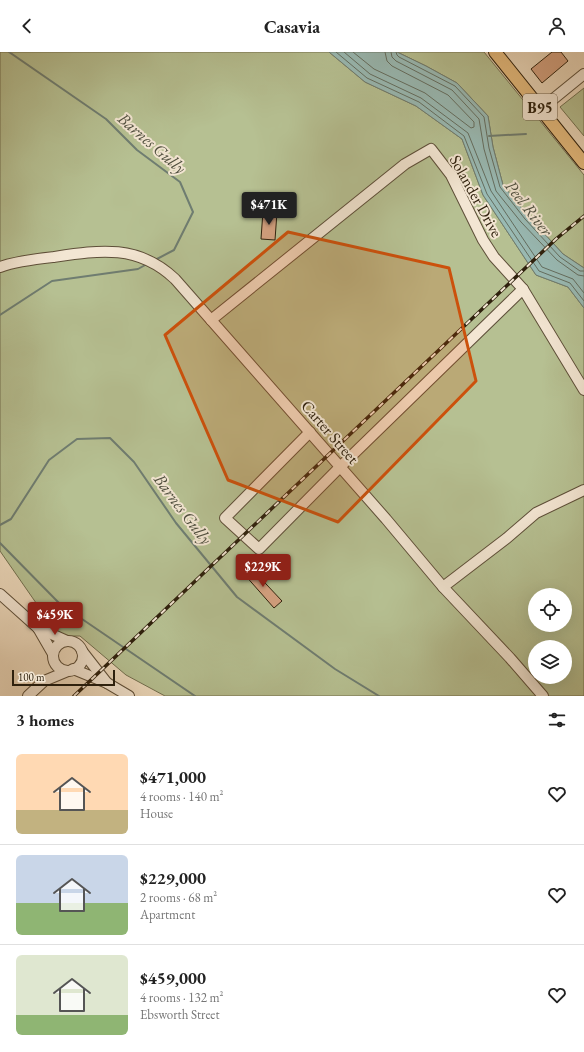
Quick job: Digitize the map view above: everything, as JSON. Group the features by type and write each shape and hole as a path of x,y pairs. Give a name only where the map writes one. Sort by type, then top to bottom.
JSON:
{"main road":[{"name":"B95","path":"495,52 584,163"}],"street":[{"path":"541,109 584,74"},
{"name":"Solander Drive","path":"211,320 405,164 431,149 451,175 483,240 494,257 522,289 584,390"},
{"name":"Carter Street","path":"0,267 61,256 112,251 127,253 149,260 166,270 310,432 443,587 510,658 543,696"},
{"path":"310,432 225,518 259,549 340,467 522,289"},
{"path":"443,587 536,514 584,490"},
{"path":"0,594 38,628 76,644 107,684"},
{"path":"38,628 57,666 64,670 71,670 107,684 124,695"},
{"path":"44,681 54,650 59,644 67,641"},
{"path":"28,696 44,681 71,670 80,664 82,660 82,651"}],"highlighted area":[{"path":"288,232 449,268 476,381 338,522 228,480 165,335"}],"green space":[{"path":"0,52 329,52 365,82 416,106 462,139 483,195 536,275 568,287 584,308 584,696 165,696 126,675 80,636 59,636 0,551"},
{"path":"397,52 484,52 584,175 584,268 563,254 528,216 503,185 493,147 488,116 457,83"},
{"path":"584,88 584,136 560,107"}],"water":[{"path":"329,52 397,52 457,83 488,116 493,147 503,185 528,216 563,254 584,268 584,308 568,287 536,275 483,195 462,139 416,106 365,82"}],"building":[{"path":"552,52 561,52 568,61 542,83 531,69"},
{"path":"263,211 277,212 275,240 261,239"},
{"path":"251,568 282,601 274,608 244,574"}],"waterway":[{"name":"Barnes Gully","path":"9,52 106,119 137,150 180,182 193,212 174,250 155,260"},
{"path":"489,136 526,134"},
{"name":"Barnes Gully","path":"0,315 52,281 138,269 147,264"},
{"name":"Barnes Gully","path":"0,525 11,519 49,460 77,439 110,438 134,462 176,523 237,597 335,669 379,696"},
{"path":"0,543 60,604 195,696"}],"railway":[{"path":"74,696 556,239 584,216"}],"water label":[{"name":"Peel River","path":"529,208"}]}
